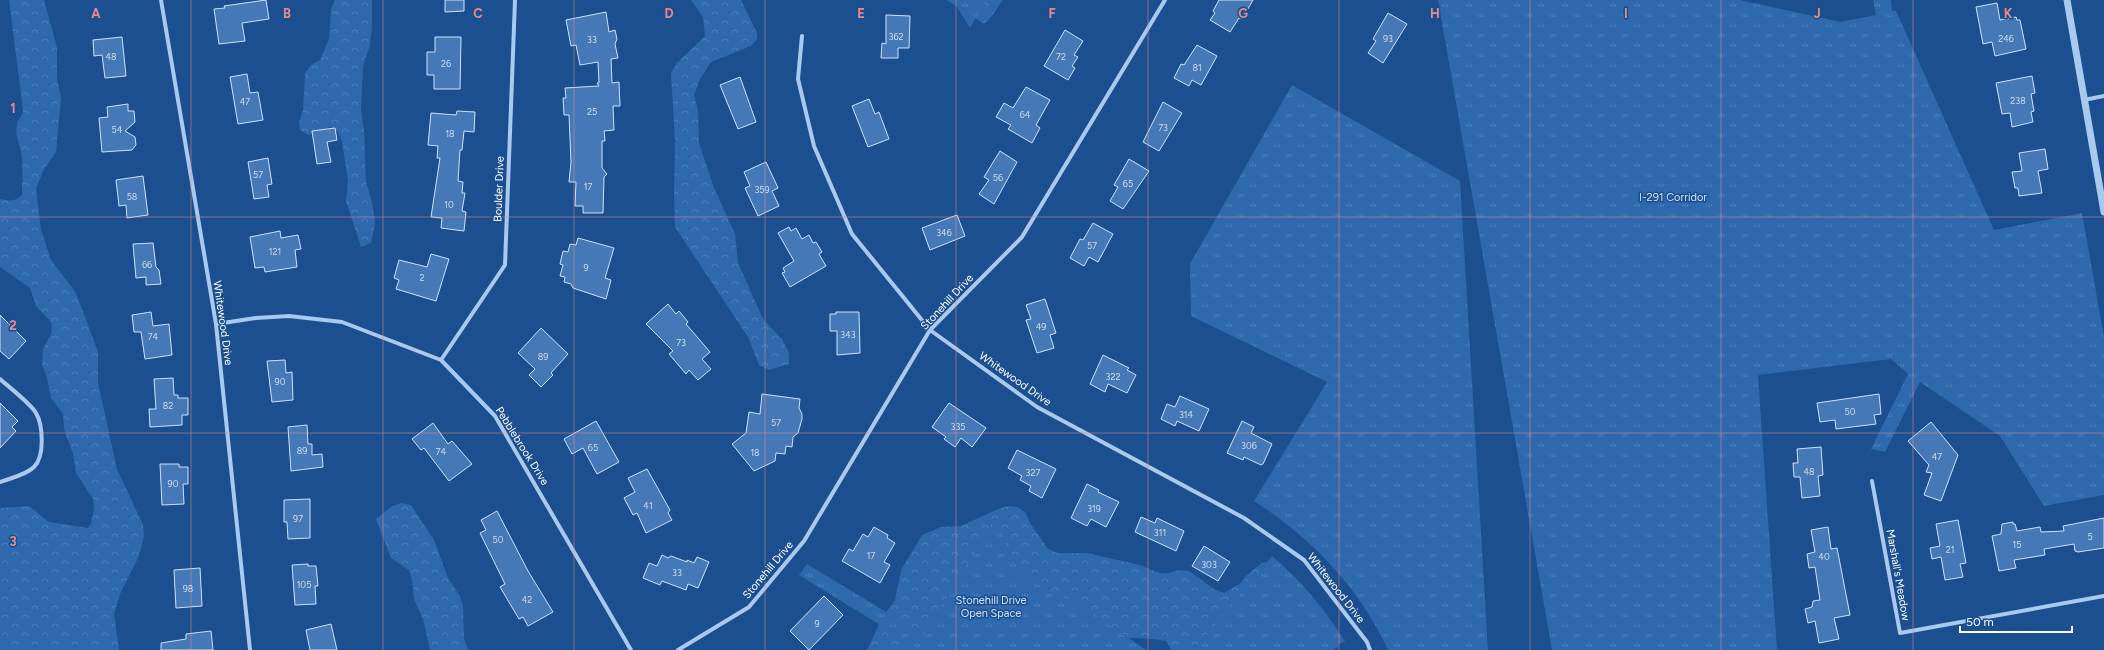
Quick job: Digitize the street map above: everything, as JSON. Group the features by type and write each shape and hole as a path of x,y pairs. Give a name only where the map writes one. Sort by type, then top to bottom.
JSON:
{"street":[{"name":"Whitewood Drive","path":"162,0 216,324 250,650"},
{"name":"Boulder Drive","path":"441,360 505,265 515,0"},
{"name":"Stonehill Drive","path":"678,650 749,607 804,541 930,330 1022,237 1165,0"},
{"path":"2066,0 2104,212"},
{"name":"Whitewood Drive","path":"802,36 798,80 814,146 845,219 852,234 930,330 1037,407 1244,518 1304,560 1367,642 1370,650"},
{"path":"2084,100 2104,96"},
{"name":"Pebblebrook Drive","path":"216,324 248,318 289,316 335,321 441,360 495,416 631,650"},
{"path":"0,379 36,413 42,432 40,455 34,466 17,476 0,482"},
{"name":"Marshall's Meadow","path":"1872,481 1900,633 2104,596"}],"green space":[{"path":"9,0 44,0 57,48 57,78 61,99 56,152 44,169 36,189 41,230 51,260 76,293 98,352 98,383 117,469 143,525 144,536 139,556 120,594 114,614 119,650 0,650 0,508 29,506 49,522 88,528 91,524 94,509 93,499 76,473 73,454 64,429 63,414 51,398 47,378 42,364 43,349 52,332 51,322 36,306 30,288 0,267 0,199 12,200 17,199 22,195 22,160 16,131 23,110"},
{"path":"335,0 372,0 370,45 363,66 361,109 364,130 366,182 372,202 375,223 371,243 361,247 346,201 348,181 342,142 338,132 330,127 309,135 300,130 299,121 303,111 305,73 311,65 320,60 329,39 331,9"},
{"path":"691,0 741,0 757,33 757,39 751,46 711,62 700,79 694,95 698,110 699,143 714,188 735,234 738,263 763,319 782,339 789,353 789,364 769,370 759,365 748,337 675,227 675,141 671,73 676,64 705,36 703,17"},
{"path":"947,0 1003,0 984,24"},
{"path":"953,0 986,0 970,28"},
{"name":"I-291 Corridor","path":"1438,0 1740,0 1840,22 1876,15 1873,0 1891,0 1892,11 1896,11 1994,230 2082,213 2104,337 2104,495 2044,506 2000,436 1920,382 1885,452 1871,449 1908,374 1891,359 1758,375 1777,650 1552,650"},
{"path":"1292,85 1460,181 1488,650 1388,650 1363,606 1332,566 1295,531 1254,501 1327,382 1191,316 1190,264"},
{"path":"401,503 411,505 434,540 448,578 460,596 463,606 464,638 468,650 430,650 423,619 414,599 412,580 409,570 391,558 376,519 392,506"},
{"path":"1008,506 1018,507 1026,513 1030,523 1048,549 1058,553 1087,553 1140,565 1159,573 1169,573 1179,570 1189,571 1214,589 1224,593 1241,583 1247,575 1262,563 1272,562 1340,636 1338,647 1332,650 1171,650 1166,641 1128,638 1014,650 867,650 883,616 895,600 901,570 922,535 941,527 961,526"},
{"name":"Stonehill Drive Open Space","path":"995,518 1021,576 1082,606 1146,650 912,650 916,647 799,575 807,564 924,635"},
{"path":"1272,556 1293,575 1312,596 1345,641 1329,650 1194,650"}],"building":[{"path":"266,0 269,19 242,23 245,41 219,44 214,9 225,8 224,6"},
{"path":"445,0 464,0 464,11 445,12"},
{"path":"1219,0 1253,0 1242,19 1239,18 1230,32 1210,20 1215,13 1213,11"},
{"path":"1997,3 2000,20 2016,17 2017,20 2020,20 2026,49 1995,56 1992,42 1983,44 1976,7"},
{"path":"606,12 609,32 615,30 617,39 615,44 618,58 611,59 612,83 619,82 620,106 613,106 614,130 604,131 605,141 602,141 602,168 607,174 604,177 603,213 583,213 583,206 575,206 576,182 569,182 571,162 569,115 564,115 563,98 566,98 565,88 599,86 597,83 599,83 598,62 580,65 576,45 571,46 566,20"},
{"path":"1388,13 1407,24 1383,63 1368,53 1376,41 1373,39"},
{"path":"886,15 910,16 909,48 898,48 898,58 881,58 882,43 886,44"},
{"path":"1065,30 1083,41 1074,55 1078,57 1072,66 1075,68 1068,80 1044,66"},
{"path":"122,37 126,76 105,78 102,55 94,56 93,40"},
{"path":"435,37 461,37 460,89 434,89 434,75 427,75 427,52 435,52"},
{"path":"1197,45 1217,56 1201,85 1192,80 1189,86 1174,78 1181,64 1184,65"},
{"path":"247,74 250,93 258,92 263,120 238,124 230,77"},
{"path":"2032,76 2035,93 2031,94 2034,111 2031,112 2033,122 2012,127 2010,113 2002,114 1996,83"},
{"path":"740,77 756,122 738,129 720,85"},
{"path":"1026,87 1050,100 1036,125 1040,128 1032,143 1008,129 1011,125 996,117 1004,103 1013,108"},
{"path":"869,99 875,114 879,112 889,139 868,147 852,106"},
{"path":"1163,102 1182,113 1159,151 1143,142"},
{"path":"128,104 128,111 134,111 135,122 125,131 135,137 136,145 132,150 102,152 99,118 108,117 107,107"},
{"path":"457,111 475,112 474,132 464,131 462,150 460,150 458,181 463,182 462,193 465,193 462,211 466,212 464,231 441,228 442,218 431,217 440,158 437,158 438,146 428,145 431,113 456,115"},
{"path":"335,128 337,140 327,142 331,162 317,164 312,131"},
{"path":"2045,149 2048,169 2038,171 2042,193 2019,196 2018,188 2015,188 2012,172 2022,171 2019,153"},
{"path":"1000,151 1017,162 994,204 979,194 989,180 984,177"},
{"path":"268,158 272,184 267,185 269,197 254,199 248,162"},
{"path":"1129,159 1149,171 1123,209 1110,201 1118,187 1114,185"},
{"path":"766,162 778,188 772,191 779,206 758,216 745,188 750,186 744,172"},
{"path":"143,176 148,215 127,218 126,205 119,206 116,180"},
{"path":"957,215 965,236 930,250 922,228"},
{"path":"1093,223 1113,234 1098,262 1089,257 1084,266 1070,258 1080,239 1083,240"},
{"path":"789,227 791,231 796,228 802,239 809,235 813,243 816,242 822,252 819,254 826,266 790,287 782,273 785,272 783,268 794,261 778,233"},
{"path":"280,231 281,238 298,235 301,249 295,250 297,267 265,272 264,267 255,268 250,237"},
{"path":"578,238 614,248 605,278 611,280 606,299 573,288 571,284 564,282 565,277 560,276 563,265 560,264 563,251 568,252 570,244 576,245"},
{"path":"153,243 156,267 159,270 161,284 146,285 146,277 136,278 133,244"},
{"path":"431,254 449,259 436,301 396,289 399,280 394,278 399,260 427,267"},
{"path":"1045,299 1056,333 1050,335 1054,348 1037,353 1026,320 1031,319 1026,305"},
{"path":"668,304 676,314 679,311 688,322 686,324 710,352 702,359 711,369 698,380 689,370 686,374 669,354 673,351 646,324"},
{"path":"151,312 153,326 169,324 172,355 145,359 141,332 134,332 132,315"},
{"path":"836,312 859,312 860,353 837,355 837,331 830,331 830,314 836,314"},
{"path":"0,315 26,341 9,359 0,351"},
{"path":"541,328 568,354 551,373 553,375 541,387 529,375 535,369 518,353"},
{"path":"1103,355 1129,368 1127,370 1136,375 1127,393 1108,384 1105,392 1090,384"},
{"path":"285,360 286,373 292,372 293,400 272,402 267,361"},
{"path":"173,378 174,395 178,395 178,398 188,398 188,415 182,415 182,425 150,427 149,409 156,409 154,379"},
{"path":"762,394 800,399 799,408 802,414 802,419 798,433 793,437 792,447 786,446 785,454 776,453 775,461 754,471 732,444 746,433 749,412 760,414"},
{"path":"1879,394 1881,414 1874,415 1876,424 1836,429 1835,420 1820,422 1817,403"},
{"path":"1180,396 1209,409 1199,431 1177,421 1175,426 1161,419 1167,404 1175,407"},
{"path":"0,403 18,421 12,427 16,431 0,448"},
{"path":"949,403 986,428 972,447 961,438 955,447 944,439 946,437 932,427"},
{"path":"596,421 619,462 597,474 583,448 572,454 564,439"},
{"path":"1242,421 1254,427 1251,433 1272,444 1263,464 1261,465 1244,457 1243,460 1227,453"},
{"path":"1931,422 1958,455 1941,501 1924,495 1932,473 1926,472 1929,465 1908,441"},
{"path":"433,423 448,444 452,441 472,464 449,481 424,448 421,450 412,439"},
{"path":"307,425 308,444 312,444 312,455 322,454 323,467 291,471 288,427"},
{"path":"1821,447 1823,475 1818,476 1820,496 1802,498 1800,477 1794,477 1793,463 1798,463 1797,449"},
{"path":"1017,450 1056,469 1042,498 1029,491 1031,486 1020,480 1022,476 1008,468"},
{"path":"160,464 179,464 179,467 188,467 188,484 183,484 184,504 162,505"},
{"path":"647,469 670,510 668,513 672,520 646,533 637,513 633,515 624,498 635,492 628,478"},
{"path":"1087,484 1099,490 1098,492 1119,502 1106,527 1091,519 1087,526 1071,518"},
{"path":"310,499 310,538 288,539 287,522 284,522 284,500"},
{"path":"497,511 528,571 553,612 528,626 523,617 519,619 500,587 505,584 480,533 486,530 481,520"},
{"path":"1141,517 1155,523 1157,518 1184,531 1176,551 1135,532"},
{"path":"2104,518 2104,548 2078,552 2075,551 2074,544 2044,549 2045,555 2014,560 2016,568 1999,571 1992,536 2001,534 2002,524 2013,522 2017,531 2040,527 2041,532 2064,531 2063,526"},
{"path":"1958,520 1966,563 1960,564 1963,577 1945,580 1941,557 1932,559 1930,548 1940,546 1936,524"},
{"path":"874,527 888,535 887,538 895,543 884,562 890,565 880,583 842,561 849,549 853,551 863,534 868,537"},
{"path":"1828,527 1831,549 1837,548 1850,615 1834,618 1839,639 1819,643 1815,621 1808,623 1805,609 1812,607 1813,601 1820,600 1815,567 1809,568 1807,554 1815,552 1811,530"},
{"path":"1204,546 1230,562 1218,581 1192,566"},
{"path":"662,555 668,558 671,556 687,562 687,560 694,563 697,557 709,562 698,588 688,584 686,590 662,581 660,585 643,578 649,563 657,566"},
{"path":"308,564 308,566 316,566 318,586 315,586 316,604 295,605 292,565"},
{"path":"200,568 202,606 176,608 174,570"},
{"path":"824,596 843,615 809,650 790,631"},
{"path":"331,624 337,650 310,650 306,630"},
{"path":"211,631 213,650 161,650 161,643 186,639 186,634"}]}
